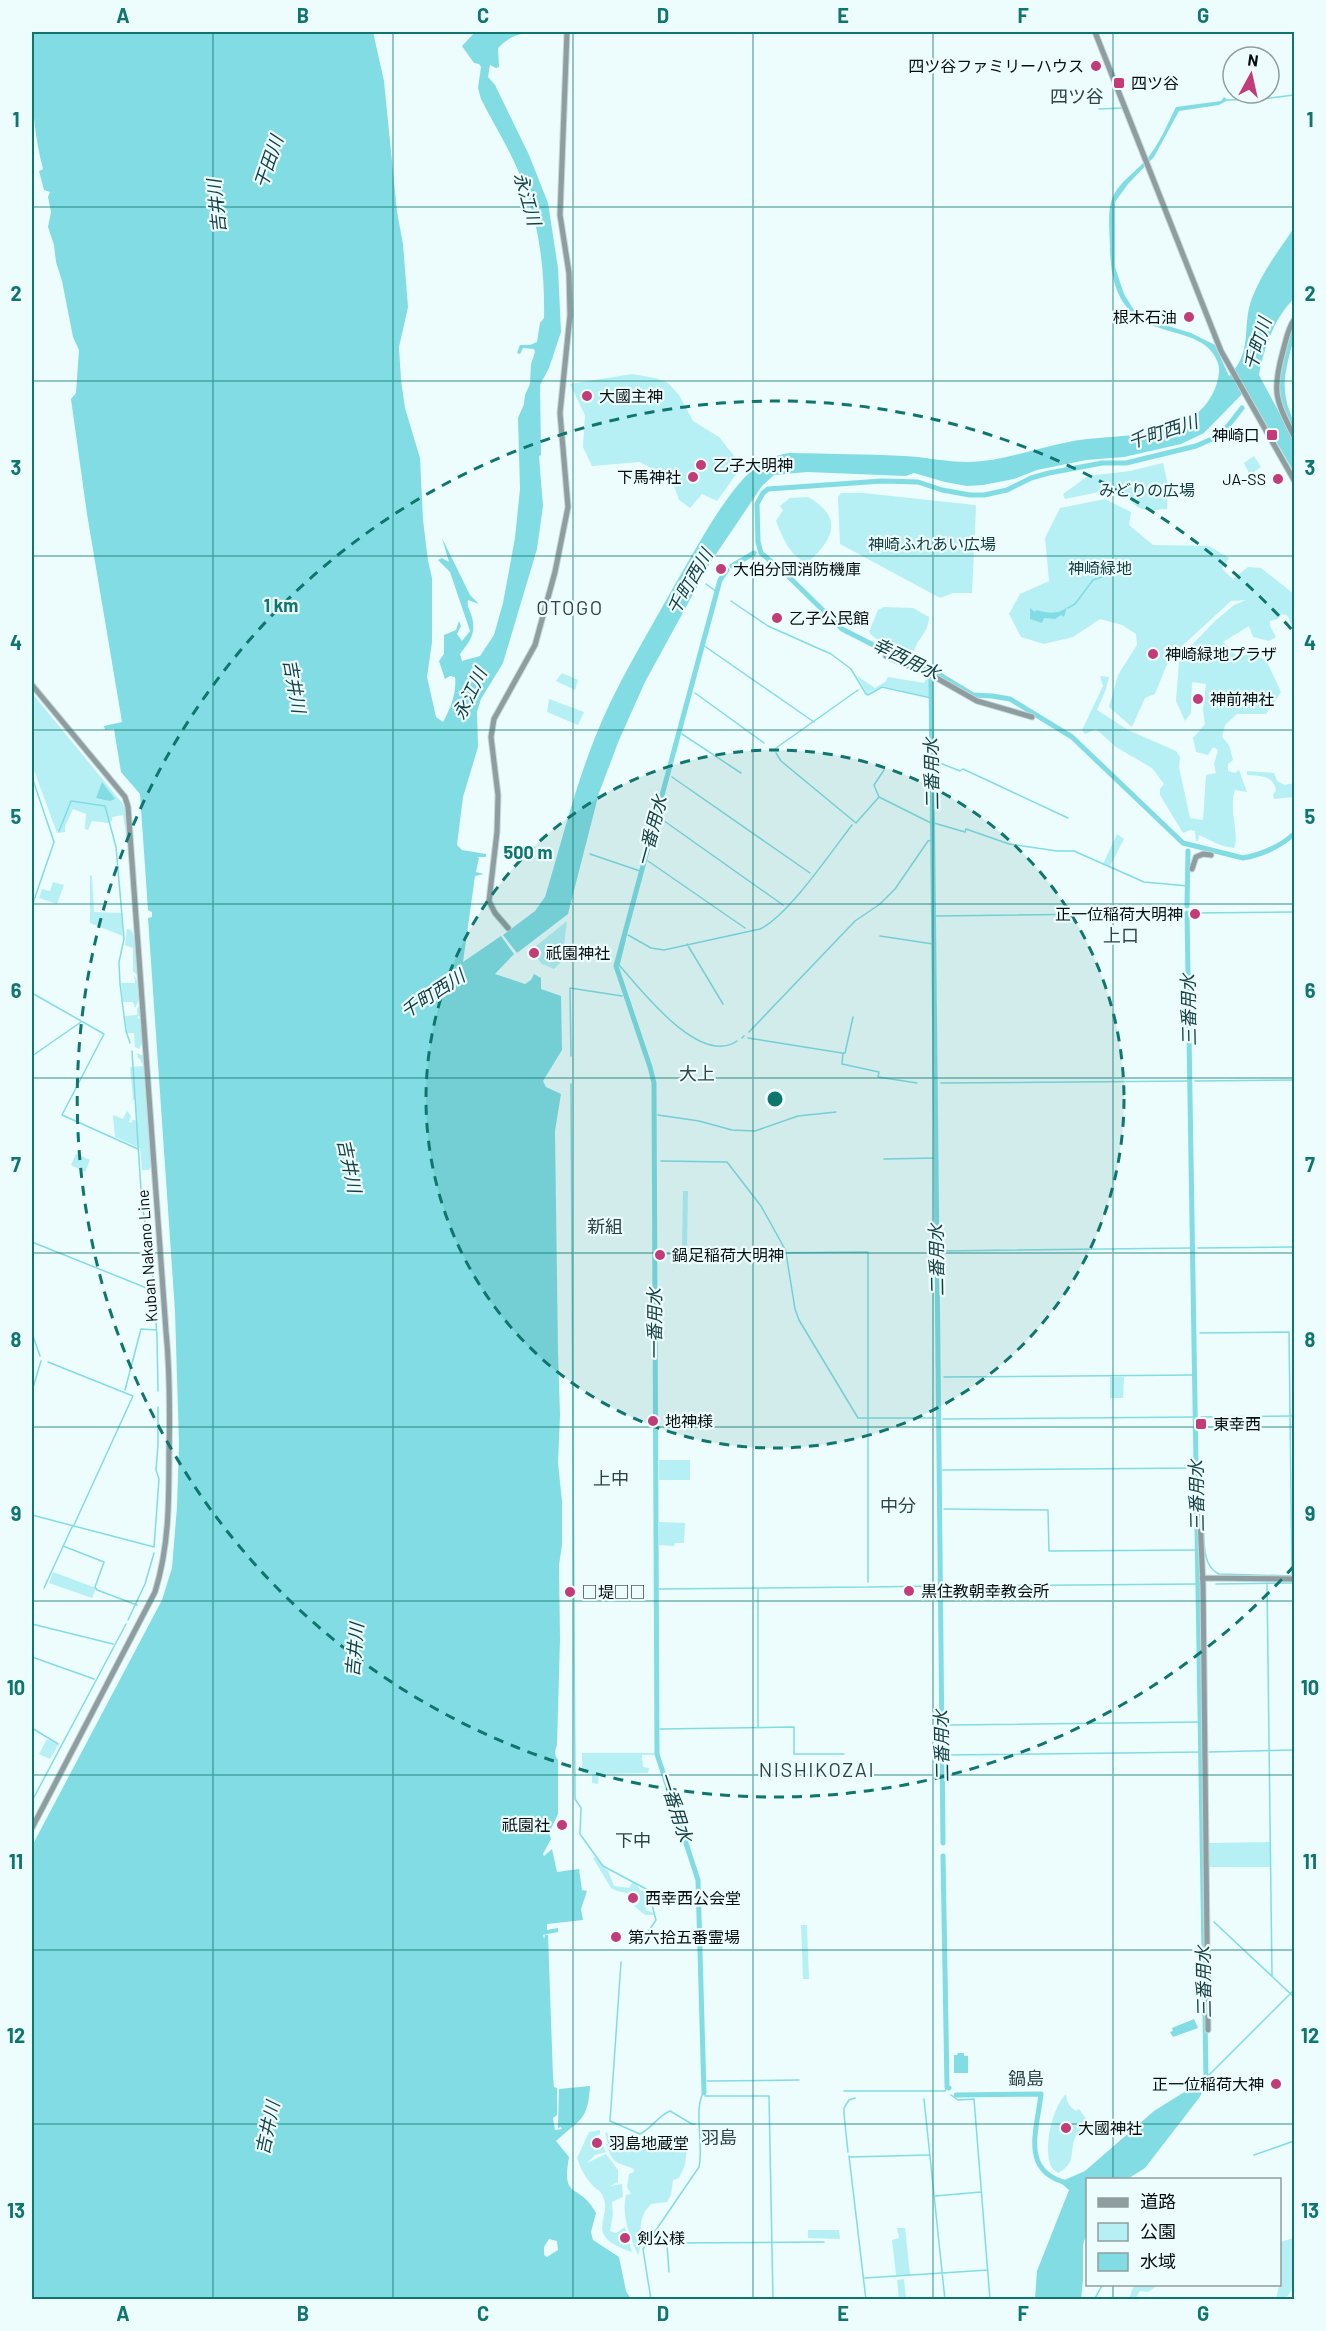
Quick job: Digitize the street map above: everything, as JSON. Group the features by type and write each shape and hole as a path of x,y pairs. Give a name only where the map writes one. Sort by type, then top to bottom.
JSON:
{"street":[{"path":"508,928 495,913 489,901 497,832 498,795 491,737 494,719 535,645 567,516 567,483 560,413 570,315 569,273 560,214 567,32"},
{"path":"1095,32 1221,351 1294,480"},
{"path":"1294,320 1278,370 1276,395 1278,405 1294,436"},
{"path":"886,656 933,676 977,701 1032,717"},
{"name":"Kuban Nakano Line","path":"32,685 125,796 128,807 170,1362 170,1399 168,1520 165,1552 155,1592 32,1828"},
{"path":"1192,869 1196,856 1211,855"},
{"path":"1200,1517 1208,2031"},
{"path":"1202,1578 1294,1579"}],"green space":[{"path":"632,374 668,383 679,395 693,421 719,437 742,466 717,501 702,494 690,508 679,500 672,480 640,462 592,466 583,447 585,415 570,384"},
{"path":"1254,456 1261,467 1250,475 1244,463"},
{"name":"みどりの広場","path":"1163,463 1168,485 1167,509 1145,510 1140,508 1132,502 1123,489 1118,488 1065,499 1063,494 1088,476 1130,471"},
{"name":"神崎ふれあい広場","path":"841,493 863,493 975,505 972,593 953,593 940,598 840,544 838,497"},
{"path":"808,497 827,513 831,521 831,529 823,546 807,563 791,551 776,521 783,510 780,506 790,498"},
{"name":"神崎緑地","path":"1105,499 1131,512 1129,525 1153,545 1209,546 1229,558 1222,569 1233,579 1248,567 1261,568 1294,594 1294,632 1288,616 1282,614 1278,619 1270,621 1276,637 1269,641 1253,637 1249,626 1223,642 1239,658 1250,653 1266,660 1281,692 1266,714 1237,714 1225,725 1222,737 1229,745 1233,760 1228,764 1228,771 1235,773 1239,770 1247,792 1235,790 1233,798 1236,836 1234,848 1220,845 1199,835 1196,841 1195,831 1190,830 1183,833 1160,795 1160,789 1164,784 1152,768 1116,747 1096,729 1085,734 1082,730 1103,686 1100,676 1109,677 1097,710 1128,730 1176,751 1180,757 1179,767 1190,818 1203,820 1206,775 1216,773 1214,764 1218,750 1213,747 1208,755 1196,752 1193,738 1205,724 1203,710 1206,684 1192,682 1191,713 1185,721 1176,701 1179,662 1186,651 1215,621 1234,605 1246,600 1231,601 1170,657 1155,694 1145,698 1132,727 1109,707 1118,675 1137,645 1136,634 1122,625 1100,619 1073,637 1044,644 1021,637 1009,614 1020,594 1049,581 1045,538 1060,508"},
{"path":"884,607 913,608 929,617 927,627 914,651 883,642 869,632 878,610"},
{"path":"562,673 578,680 575,690 556,681"},
{"path":"857,676 875,688 885,682 888,677 924,683 926,679 929,679 929,697 882,686 867,694"},
{"path":"32,693 124,807 125,805 130,843 126,835 123,815 112,817 112,821 108,823 92,821 88,830 85,829 86,814 73,809 65,826 65,832 57,833 32,765"},
{"path":"549,699 584,712 578,725 547,712"},
{"path":"1247,771 1274,773 1277,781 1285,785 1294,783 1294,797 1274,799 1273,794 1276,791 1272,782 1266,777 1247,775"},
{"path":"1117,834 1124,839 1110,866 1103,864"},
{"path":"90,875 92,876 94,912 121,913 123,936 90,923"},
{"path":"53,882 64,885 57,904 39,898 42,889 50,891"},
{"path":"567,921 562,961 554,969 542,964 537,958 542,953 536,946"},
{"path":"127,929 131,930 135,941 140,978 133,971 133,948 125,945"},
{"path":"134,975 138,982 139,992 135,1008 133,1002 123,1002 121,983 135,983"},
{"path":"141,1004 140,1016 137,1017 140,1019 142,1043 139,1049 135,1047 134,1033 127,1033 125,1016 137,1015 137,1009"},
{"path":"137,1053 145,1057 151,1167 149,1170 142,1170 140,1148 115,1137 113,1115 123,1119 128,1108 127,1111 131,1116 129,1122 132,1123 132,1120 135,1120 137,1122 135,1100 132,1099 130,1067 143,1066"},
{"path":"76,1154 90,1160 85,1172 71,1165"},
{"path":"683,1191 688,1191 687,1248 689,1251 682,1249"},
{"path":"1110,1377 1124,1377 1123,1398 1110,1398"},
{"path":"659,1460 690,1460 690,1480 659,1480"},
{"path":"659,1522 685,1523 684,1543 675,1543 674,1546 659,1545"},
{"path":"53,1572 96,1588 92,1598 49,1583"},
{"path":"47,1739 58,1745 50,1759 39,1754"},
{"path":"582,1753 657,1753 657,1755 642,1755 643,1767 649,1768 648,1773 599,1774 598,1784 592,1783 592,1774 582,1773"},
{"path":"1270,1842 1270,1867 1208,1867 1208,1843"},
{"path":"595,1857 608,1871 614,1886 629,1888 632,1883 636,1884 641,1891 647,1891 645,1899 650,1899 652,1907 646,1907 646,1910 654,1915 645,1915 634,1906 638,1904 640,1896 611,1888 593,1858"},
{"path":"801,1925 807,1925 809,1979 803,1979"},
{"path":"1066,2094 1070,2106 1076,2111 1079,2109 1087,2120 1076,2136 1068,2165 1058,2173 1052,2168 1049,2159 1050,2129 1061,2100"},
{"path":"600,2130 600,2134 594,2137 594,2145 603,2146 606,2152 595,2155 587,2163 606,2154 618,2170 618,2182 610,2186 622,2184 623,2197 612,2202 613,2214 610,2231 616,2233 625,2227 632,2252 607,2239 602,2225 605,2202 601,2193 586,2177 577,2158 589,2132"},
{"path":"605,2132 630,2145 618,2154 632,2145 637,2146 648,2140 659,2150 665,2151 672,2143 681,2144 687,2149 685,2165 679,2178 673,2180 671,2195 667,2202 651,2204 642,2217 638,2255 625,2218 626,2195 631,2194 627,2187 629,2174 634,2172 634,2169 613,2159 606,2144 608,2144"},
{"path":"897,2228 905,2228 910,2275 896,2275 892,2240 899,2238"},
{"path":"808,2230 839,2230 840,2239 808,2238"},
{"path":"1294,2238 1294,2286 1286,2299 1276,2299 1279,2286 1281,2286 1281,2242"},
{"path":"904,2279 906,2299 899,2299 897,2280"},
{"path":"1133,2286 1157,2286 1148,2292 1140,2291 1135,2299 1129,2299"}],"water":[{"path":"32,32 373,32 384,81 397,212 403,244 408,307 399,347 401,380 405,408 420,458 423,520 432,578 432,642 427,677 436,717 443,722 455,689 455,677 450,676 445,679 439,661 444,654 444,635 456,630 459,621 461,626 457,634 462,641 470,631 450,572 438,560 442,558 449,562 442,538 470,595 479,604 468,600 473,631 470,640 460,654 462,661 480,656 494,635 503,603 515,538 520,489 518,418 530,384 531,364 535,352 534,349 523,348 520,354 517,353 520,345 537,342 540,323 544,318 540,246 527,195 517,168 481,99 478,88 481,67 474,63 462,46 475,32 536,32 516,36 502,44 498,48 499,67 490,65 488,77 495,85 529,155 548,203 558,268 561,332 549,368 540,385 541,455 539,456 543,506 537,549 503,663 481,699 477,712 478,747 463,797 457,845 462,850 486,854 486,857 477,857 479,858 476,872 484,874 475,876 463,962 501,936 514,954 495,974 525,984 534,974 541,978 541,989 561,996 562,1050 543,1081 546,1087 561,1094 555,1131 560,1415 558,1463 562,1501 562,1545 559,1565 560,1639 555,1752 558,1760 558,1814 549,1833 551,1839 543,1854 544,1856 552,1849 557,1872 579,1869 582,1890 587,1891 581,1909 583,1920 547,1924 547,1930 558,1928 558,1932 543,1935 544,1939 545,1935 548,1935 553,2077 554,2087 557,2088 557,2115 553,2118 555,2130 562,2129 558,2128 559,2089 590,2086 585,2113 556,2141 569,2157 567,2180 570,2186 590,2203 596,2213 591,2232 593,2240 619,2257 626,2291 631,2299 32,2299 32,1846 162,1600 172,1568 179,1444 175,1311 148,918 152,917 152,912 148,910 140,794 121,772 114,729 105,730 104,726 122,722 87,514 71,399 76,393 79,350 73,337 54,245 48,227 51,212 48,197 50,192 44,190 39,171 43,169 34,118","holes":["549,2239 557,2241 558,2250 547,2257 544,2255 544,2247"]},
{"path":"1221,101 1219,105 1179,111 1154,157 1128,184 1115,202 1115,267 1124,294 1135,312 1145,319 1191,333 1215,345 1229,376 1242,357 1249,309 1256,288 1294,228 1294,299 1281,315 1271,334 1259,375 1294,440 1294,472 1246,390 1204,433 1181,444 1124,457 1086,460 1037,470 1014,479 983,485 967,486 914,473 906,476 807,472 774,475 762,486 710,563 645,682 619,740 599,793 568,914 517,953 503,935 535,911 545,897 580,779 611,700 709,526 739,484 755,468 773,457 790,453 904,456 959,462 993,460 1069,442 1148,433 1186,421 1201,409 1216,386 1219,375 1218,363 1208,348 1194,339 1140,319 1125,305 1114,283 1110,249 1109,224 1112,199 1124,181 1150,155 1176,107"},
{"path":"1067,607 1064,617 1061,615 1055,619 1044,618 1042,623 1030,619 1030,608 1035,612 1036,610 1053,613"},
{"path":"102,782 115,799 110,801 96,798"},
{"path":"1194,2019 1198,2028 1173,2037 1170,2032 1173,2031 1172,2028"},
{"path":"958,2053 968,2056 968,2073 954,2073 954,2055"},
{"path":"1206,2073 1207,2084 1199,2098 1145,2168 1129,2178 1086,2178 1086,2235 1083,2245 1081,2299 1035,2299 1037,2271 1069,2190 1061,2183 1062,2181 1085,2171 1154,2111 1202,2081"},
{"path":"660,2137 668,2144 665,2150 655,2146 652,2141"}],"waterway":[{"path":"1281,97 1294,95"},
{"path":"1099,109 1122,108"},
{"path":"1294,330 1282,379 1284,402 1294,427"},
{"name":"幸西用水","path":"1242,408 1228,426 1212,439 1196,446 1126,463 1102,463 1049,473 1031,478 1007,490 984,495 942,490 918,482 882,481 768,489 757,504 758,542 761,553 842,629 893,655 935,672 973,695 1010,699 1072,737 1183,843 1243,858 1270,849 1294,834"},
{"name":"一番用水","path":"732,566 754,553"},
{"path":"1068,608 1075,604 1093,580 1126,569"},
{"name":"一番用水","path":"704,2093 698,1880 657,1754 654,1083 616,966 720,580 727,570"},
{"name":"千町西川","path":"706,584 717,592"},
{"path":"731,601 768,626 831,654 851,669 868,695 882,687 931,698"},
{"path":"703,645 814,722"},
{"name":"二番用水","path":"931,677 943,1843"},
{"path":"776,748 858,690"},
{"path":"695,693 764,743"},
{"path":"682,734 741,773"},
{"path":"776,753 781,761 856,823 879,797"},
{"path":"935,761 960,771 963,769 1068,818"},
{"path":"884,770 874,785 879,797 931,823"},
{"path":"32,777 54,842 32,906"},
{"path":"672,777 810,873"},
{"path":"59,831 71,801 105,806 116,847 124,939 119,962 120,984 126,1031 130,1043"},
{"path":"660,818 783,905"},
{"path":"934,823 965,832 966,829 1009,844 1057,851 1074,851 1144,882 1188,886"},
{"path":"628,935 651,948 664,950 760,929 771,922 796,898 852,825"},
{"path":"749,1032 855,921 880,904 895,889 928,841 932,840"},
{"name":"三番用水","path":"1187,906 1188,851"},
{"path":"590,854 640,871"},
{"path":"648,861 745,928"},
{"path":"1193,913 1294,912"},
{"name":"三番用水","path":"1187,913 1206,2078"},
{"path":"936,916 1188,913"},
{"path":"880,936 933,944"},
{"path":"623,939 625,940 619,965 672,1022 706,1044 722,1046 737,1041"},
{"path":"687,944 723,1004"},
{"path":"571,1056 570,988 622,996"},
{"path":"32,993 104,1034 62,1115 138,1149"},
{"path":"853,1017 842,1064 879,1072 878,1077 917,1083"},
{"path":"32,1056 81,1022"},
{"path":"748,1038 842,1053"},
{"path":"32,1242 154,1291 151,1255 142,1205 132,1051"},
{"path":"1195,1081 1294,1080"},
{"path":"941,1083 1190,1081"},
{"path":"571,1084 575,1799 581,1808 580,1834 603,1866 648,1890 656,1920 644,1938"},
{"path":"658,1115 699,1121 732,1130 755,1131 798,1116 836,1112"},
{"path":"884,1159 936,1158"},
{"path":"661,1161 727,1162 761,1206 786,1251"},
{"path":"1198,1248 1294,1247"},
{"path":"940,1251 1192,1248"},
{"path":"655,1254 868,1252 868,1582"},
{"path":"786,1253 795,1309 799,1320 858,1418 938,1418"},
{"path":"154,1296 158,1391"},
{"path":"125,1390 141,1329 156,1330"},
{"path":"1200,1333 1289,1332 1292,1576"},
{"path":"32,1333 40,1356"},
{"path":"32,1391 41,1361"},
{"path":"48,1362 133,1396 74,1525"},
{"path":"944,1377 1194,1375"},
{"path":"32,1515 154,1547 159,1479 156,1470 158,1407"},
{"path":"1201,1417 1294,1416"},
{"path":"943,1419 1195,1417"},
{"path":"943,1470 1195,1468"},
{"path":"944,1509 1048,1510 1049,1551 1197,1550"},
{"path":"1203,1517 1206,1557 1213,1570 1219,1574 1294,1576"},
{"path":"44,1588 72,1527"},
{"path":"63,1546 104,1562 95,1587 97,1590 137,1605"},
{"path":"128,1620 145,1584 154,1553"},
{"path":"1267,1583 1272,1976"},
{"path":"1216,1584 1294,1583"},
{"path":"945,1586 1198,1584"},
{"path":"868,1587 941,1586"},
{"path":"659,1589 868,1587"},
{"path":"758,1589 758,1728"},
{"path":"32,1624 113,1644"},
{"path":"32,1801 126,1624"},
{"path":"32,1657 94,1679"},
{"path":"949,1725 1200,1722"},
{"path":"660,1729 794,1727 794,1754 844,1754"},
{"path":"32,1728 58,1744"},
{"path":"1209,1752 1294,1750"},
{"path":"945,1755 1202,1752"},
{"name":"二番用水","path":"943,1856 947,2087 949,2088"},
{"path":"1214,1922 1294,1997"},
{"path":"621,1962 610,2121 640,2134 670,2111 695,2124"},
{"path":"1208,2076 1294,1990"},
{"path":"707,2081 799,2080"},
{"path":"844,2091 945,2091 948,2087"},
{"path":"651,2300 643,2249 699,2167 699,2107 704,2091"},
{"name":"二番用水","path":"956,2095 1041,2094 1035,2135 1037,2159 1052,2177 1067,2183"},
{"path":"951,2095 958,2100 974,2099 990,2300"},
{"path":"705,2096 769,2096 773,2300"},
{"path":"848,2152 844,2108 849,2100 855,2098"},
{"path":"924,2099 945,2300"},
{"path":"1254,2155 1294,2141"},
{"path":"850,2157 929,2155"},
{"path":"849,2156 866,2300"},
{"path":"935,2196 981,2192"},
{"path":"670,2243 824,2242"},
{"path":"667,2245 669,2272"},
{"path":"865,2278 988,2270"},
{"path":"1094,2300 1102,2286"}],"place":[{"name":"四ツ谷ファミリーハウス","path":"1096,66"},
{"name":"四ツ谷","path":"1119,83"},
{"name":"根木石油","path":"1189,317"},
{"name":"大國主神","path":"587,396"},
{"name":"神崎口","path":"1272,435"},
{"name":"乙子大明神","path":"701,465"},
{"name":"下馬神社","path":"693,477"},
{"name":"JA-SS","path":"1278,479"},
{"name":"大伯分団消防機庫","path":"721,569"},
{"name":"乙子公民館","path":"777,618"},
{"name":"神崎緑地プラザ","path":"1153,654"},
{"name":"神前神社","path":"1198,699"},
{"name":"正一位稲荷大明神","path":"1195,914"},
{"name":"祇園神社","path":"534,953"},
{"name":"鍋足稲荷大明神","path":"660,1255"},
{"name":"地神様","path":"653,1421"},
{"name":"東幸西","path":"1201,1424"},
{"name":"黒住教朝幸教会所","path":"909,1591"},
{"name":"□堤□□","path":"570,1592"},
{"name":"祇園社","path":"562,1825"},
{"name":"西幸西公会堂","path":"633,1898"},
{"name":"第六拾五番霊場","path":"616,1937"},
{"name":"正一位稲荷大神","path":"1276,2084"},
{"name":"大國神社","path":"1066,2128"},
{"name":"羽島地蔵堂","path":"597,2143"},
{"name":"剣公様","path":"625,2238"}],"district":[{"name":"四ツ谷","path":"1077,97"},
{"name":"OTOGO","path":"570,608"},
{"name":"上口","path":"1121,936"},
{"name":"大上","path":"697,1074"},
{"name":"新組","path":"605,1227"},
{"name":"上中","path":"611,1479"},
{"name":"中分","path":"898,1506"},
{"name":"NISHIKOZAI","path":"817,1770"},
{"name":"下中","path":"633,1841"},
{"name":"鍋島","path":"1026,2079"},
{"name":"羽島","path":"719,2138"}],"water label":[{"name":"干田川","path":"269,162"},
{"name":"永江川","path":"527,199"},
{"name":"吉井川","path":"217,206"},
{"name":"千町川","path":"1258,344"},
{"name":"吉井川","path":"294,686"},
{"name":"永江川","path":"470,694"},
{"name":"吉井川","path":"349,1166"},
{"name":"吉井川","path":"355,1650"},
{"name":"吉井川","path":"268,2128"}]}
